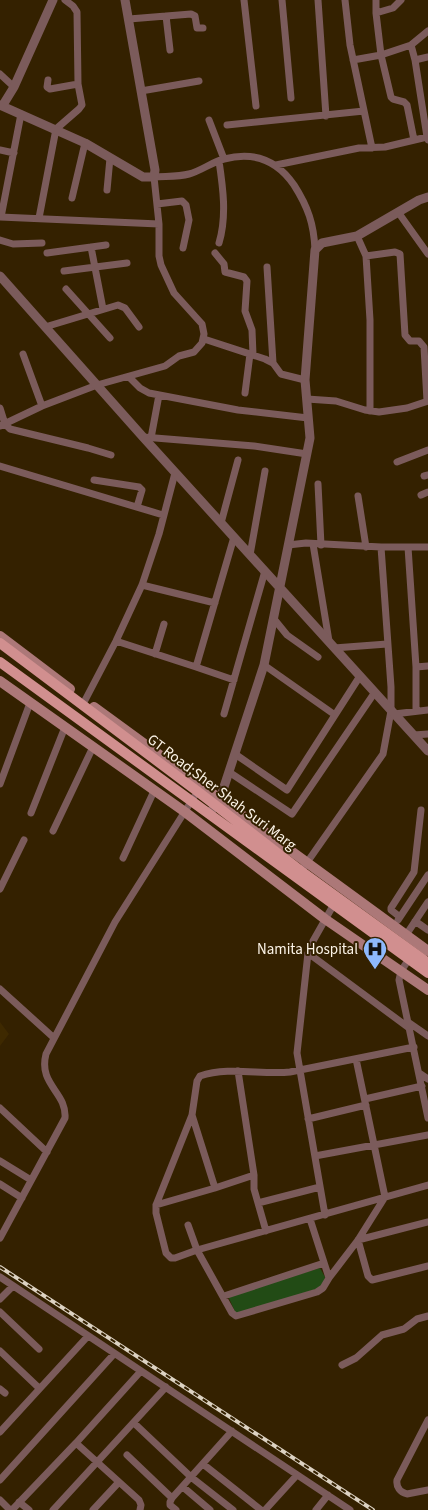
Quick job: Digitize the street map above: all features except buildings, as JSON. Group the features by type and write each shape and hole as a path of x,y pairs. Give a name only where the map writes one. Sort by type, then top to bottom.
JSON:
{"main road":[{"path":"0,636 83,703 218,802"},
{"name":"GT Road;Sher Shah Suri Marg","path":"0,643 391,930 428,963"},
{"name":"GT Road;Sher Shah Suri Marg","path":"0,662 428,973"},
{"path":"0,681 185,812 325,919 428,990"},
{"path":"391,930 406,935 428,951"}],"street":[{"path":"53,0 14,87 1,105 85,143 143,177 189,174 221,160 253,156 265,159 276,165 292,182 307,208 314,231 315,250 305,380 310,438 264,665 218,802 209,814"},
{"path":"39,218 56,129 81,107 82,103 78,84 77,12 65,0"},
{"path":"3,425 42,406 97,385 160,368 179,356 194,352 204,339 202,324 174,293 165,276 159,256 160,224 154,170 125,0"},
{"path":"244,0 256,106"},
{"path":"282,0 290,98"},
{"path":"318,0 326,116"},
{"path":"345,0 353,60 372,148"},
{"path":"376,0 381,55 392,97 395,101 404,102 407,105 414,140"},
{"path":"376,13 394,8 401,0"},
{"path":"128,19 194,14 197,28 203,28"},
{"path":"166,16 170,50"},
{"path":"353,60 381,55 411,45 428,31"},
{"path":"276,165 360,148 372,148 428,138 411,45"},
{"path":"415,60 428,57"},
{"path":"0,74 14,87"},
{"path":"48,80 47,87 50,89 78,84"},
{"path":"140,91 199,81"},
{"path":"226,126 364,111"},
{"path":"21,114 14,153 4,186 0,217 160,224"},
{"path":"210,120 221,160 224,202 219,243"},
{"path":"72,198 85,143"},
{"path":"0,150 14,153"},
{"path":"107,190 110,158"},
{"path":"315,250 322,243 357,236 428,197"},
{"path":"157,204 182,201 186,205 188,220 183,248"},
{"path":"398,212 428,254"},
{"path":"357,236 366,256 370,320 370,411"},
{"path":"0,240 12,244 42,242"},
{"path":"47,253 106,245"},
{"path":"91,247 103,309"},
{"path":"215,252 224,264 225,272 244,277 247,280 245,312 252,330 251,354 245,392"},
{"path":"307,399 336,401 370,411 398,410 428,401 426,346 419,342 410,341 404,335 400,254 395,252 366,256"},
{"path":"64,271 127,263"},
{"path":"267,267 273,338 273,363"},
{"path":"0,276 3,284 147,438 175,473 428,750"},
{"path":"66,289 110,338"},
{"path":"45,327 120,305 138,326"},
{"path":"204,339 251,354 273,363 281,374 305,380"},
{"path":"23,354 42,406"},
{"path":"130,377 140,388 150,393 238,410 308,418"},
{"path":"147,438 159,395"},
{"path":"0,408 3,425"},
{"path":"3,425 10,429 111,455"},
{"path":"147,438 254,446 307,454"},
{"path":"397,462 428,450"},
{"path":"222,523 238,460"},
{"path":"0,466 163,515"},
{"path":"250,555 266,471"},
{"path":"83,703 116,641 142,585 175,473"},
{"path":"94,480 139,487 142,490 137,506"},
{"path":"318,484 317,545 332,645"},
{"path":"358,496 366,547"},
{"path":"196,667 234,537"},
{"path":"288,545 428,547"},
{"path":"304,867 383,754 393,712 380,547"},
{"path":"408,547 416,667 416,710"},
{"path":"224,714 265,572"},
{"path":"142,585 215,603"},
{"path":"274,619 288,635 318,657"},
{"path":"155,654 164,624"},
{"path":"116,641 234,680"},
{"path":"332,645 387,644"},
{"path":"264,665 335,715"},
{"path":"416,667 428,666"},
{"path":"235,754 287,790 360,676"},
{"path":"229,772 292,814 375,692"},
{"path":"0,784 30,702"},
{"path":"393,712 428,710"},
{"path":"31,813 66,727"},
{"path":"414,735 428,734"},
{"path":"53,831 93,747"},
{"path":"0,1238 62,1125 66,1113 61,1100 47,1078 44,1069 46,1054 115,922 198,790"},
{"path":"123,858 154,791"},
{"path":"400,917 390,910 414,872 421,810"},
{"path":"0,889 24,840"},
{"path":"391,930 428,875"},
{"path":"410,880 420,886"},
{"path":"406,935 428,902"},
{"path":"325,1215 300,1071 298,1042 308,954 313,941 334,904"},
{"path":"415,921 428,930"},
{"path":"308,954 409,1025 428,1036"},
{"path":"409,959 401,971 399,980 428,1116"},
{"path":"0,989 54,1038"},
{"path":"414,1047 300,1071 276,1073 238,1071 203,1075 198,1078 192,1115 156,1205 156,1213 168,1256 175,1258 266,1230 428,1185"},
{"path":"188,1225 197,1250 234,1315 239,1316 318,1292 324,1288 329,1278 358,1240 385,1197 356,1059"},
{"path":"238,1071 254,1175 254,1186 266,1230"},
{"path":"419,1073 428,1079"},
{"path":"308,1119 422,1086"},
{"path":"0,1108 47,1152"},
{"path":"192,1115 215,1188"},
{"path":"315,1156 428,1135"},
{"path":"0,1161 31,1180"},
{"path":"156,1205 254,1175"},
{"path":"0,1184 22,1198"},
{"path":"258,1203 320,1188"},
{"path":"310,1219 329,1278"},
{"path":"358,1240 428,1222"},
{"path":"358,1240 368,1276 372,1280 428,1266"},
{"path":"224,1296 324,1263"},
{"path":"0,1277 350,1510"},
{"path":"0,1299 13,1286"},
{"path":"0,1312 39,1349"},
{"path":"342,1365 356,1358 382,1335 404,1329 417,1319 428,1316"},
{"path":"0,1432 88,1336"},
{"path":"0,1352 39,1388"},
{"path":"0,1480 114,1354"},
{"path":"0,1500 11,1510 76,1443 141,1371"},
{"path":"53,1510 166,1387"},
{"path":"428,1420 396,1484 398,1488 407,1494 428,1490"},
{"path":"134,1423 191,1477 233,1510"},
{"path":"176,1510 170,1505 172,1498 232,1432"},
{"path":"76,1443 139,1500 140,1510"},
{"path":"127,1455 172,1498"},
{"path":"204,1464 261,1510"},
{"path":"265,1510 297,1475"},
{"path":"93,1510 118,1482"},
{"path":"183,1487 210,1510"},
{"path":"316,1510 328,1495"},
{"path":"19,1502 28,1510"}],"shaded area":[{"path":"0,1022 9,1034 0,1046"}],"green space":[{"path":"320,1268 325,1277 323,1287 236,1314 228,1296"}],"railway":[{"path":"0,1267 373,1510"}],"place":[{"name":"Namita Hospital","path":"375,970"}]}
